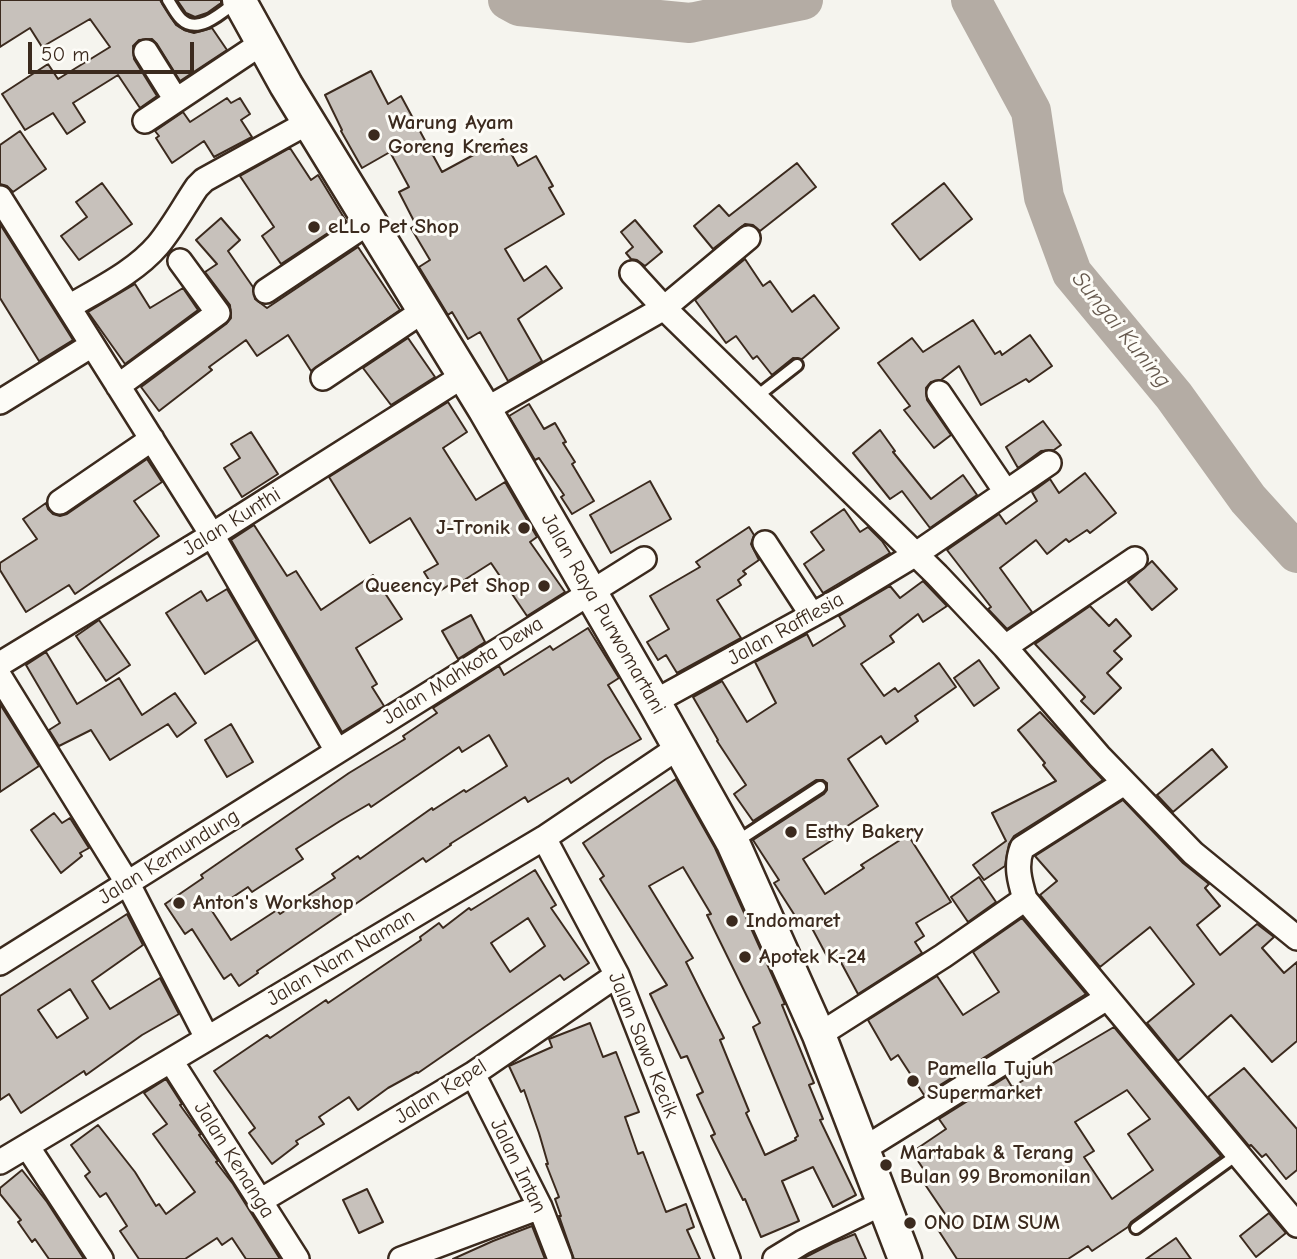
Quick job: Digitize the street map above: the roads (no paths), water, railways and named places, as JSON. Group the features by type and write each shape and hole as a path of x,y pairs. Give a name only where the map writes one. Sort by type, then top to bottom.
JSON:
{"street":[{"name":"Jalan Raya Purwomartani","path":"238,0 309,122 485,410 733,844 819,1035 905,1259"},
{"path":"145,121 262,43"},
{"path":"146,52 176,100"},
{"path":"69,307 147,256 204,180 309,122"},
{"path":"0,198 212,535 337,751"},
{"path":"266,291 371,221"},
{"path":"485,410 664,308 748,238"},
{"path":"118,386 218,313 180,261"},
{"path":"632,273 664,308 916,554 1005,647 1124,783 1194,853 1297,938"},
{"path":"323,378 423,311"},
{"path":"0,402 93,345"},
{"name":"Jalan Kunthi","path":"0,664 212,535 463,376"},
{"path":"939,393 1006,492"},
{"path":"60,502 152,439"},
{"name":"Jalan Rafflesia","path":"654,702 916,554 1049,463"},
{"path":"765,543 812,615"},
{"name":"Jalan Mahkota Dewa","path":"337,751 643,559"},
{"path":"1005,647 1135,559"},
{"path":"0,677 128,884 207,1038"},
{"name":"Jalan Nam Naman","path":"0,1162 544,838 679,747"},
{"name":"Jalan Kemundung","path":"0,963 337,751"},
{"path":"1124,783 1022,848 1018,857 1018,872 1025,900 1297,1226"},
{"name":"Jalan Sawo Kecik","path":"544,838 617,975 727,1259"},
{"path":"819,1035 1025,900"},
{"name":"Jalan Kepel","path":"260,1201 473,1074 617,975"},
{"path":"862,1150 1107,998"},
{"name":"Jalan Kenanga","path":"171,1061 297,1259"},
{"name":"Jalan Intan","path":"473,1074 540,1207 560,1259"},
{"path":"27,1146 101,1259"},
{"path":"775,1259 803,1242 883,1203"},
{"path":"401,1259 540,1207"}],"lane":[{"path":"168,0 181,20 189,24 208,22 238,0"},
{"path":"756,397 797,365"},
{"path":"733,844 820,787"},
{"path":"1136,1227 1238,1154"}],"waterway":[{"name":"Sungai Kuning","path":"508,0 519,6 690,23 803,0"},
{"name":"Sungai Kuning","path":"971,0 1031,111 1044,197 1072,273 1174,396 1248,499 1297,553"}],"place":[{"name":"Warung Ayam Goreng Kremes","path":"374,135"},
{"name":"eLLo Pet Shop","path":"314,227"},
{"name":"J-Tronik","path":"524,528"},
{"name":"Queency Pet Shop","path":"544,586"},
{"name":"Esthy Bakery","path":"791,832"},
{"name":"Anton's Workshop","path":"179,903"},
{"name":"Indomaret","path":"732,921"},
{"name":"Apotek K-24","path":"745,957"},
{"name":"Pamella Tujuh Supermarket","path":"913,1081"},
{"name":"Martabak & Terang Bulan 99 Bromonilan","path":"886,1165"},
{"name":"ONO DIM SUM","path":"910,1223"}]}
